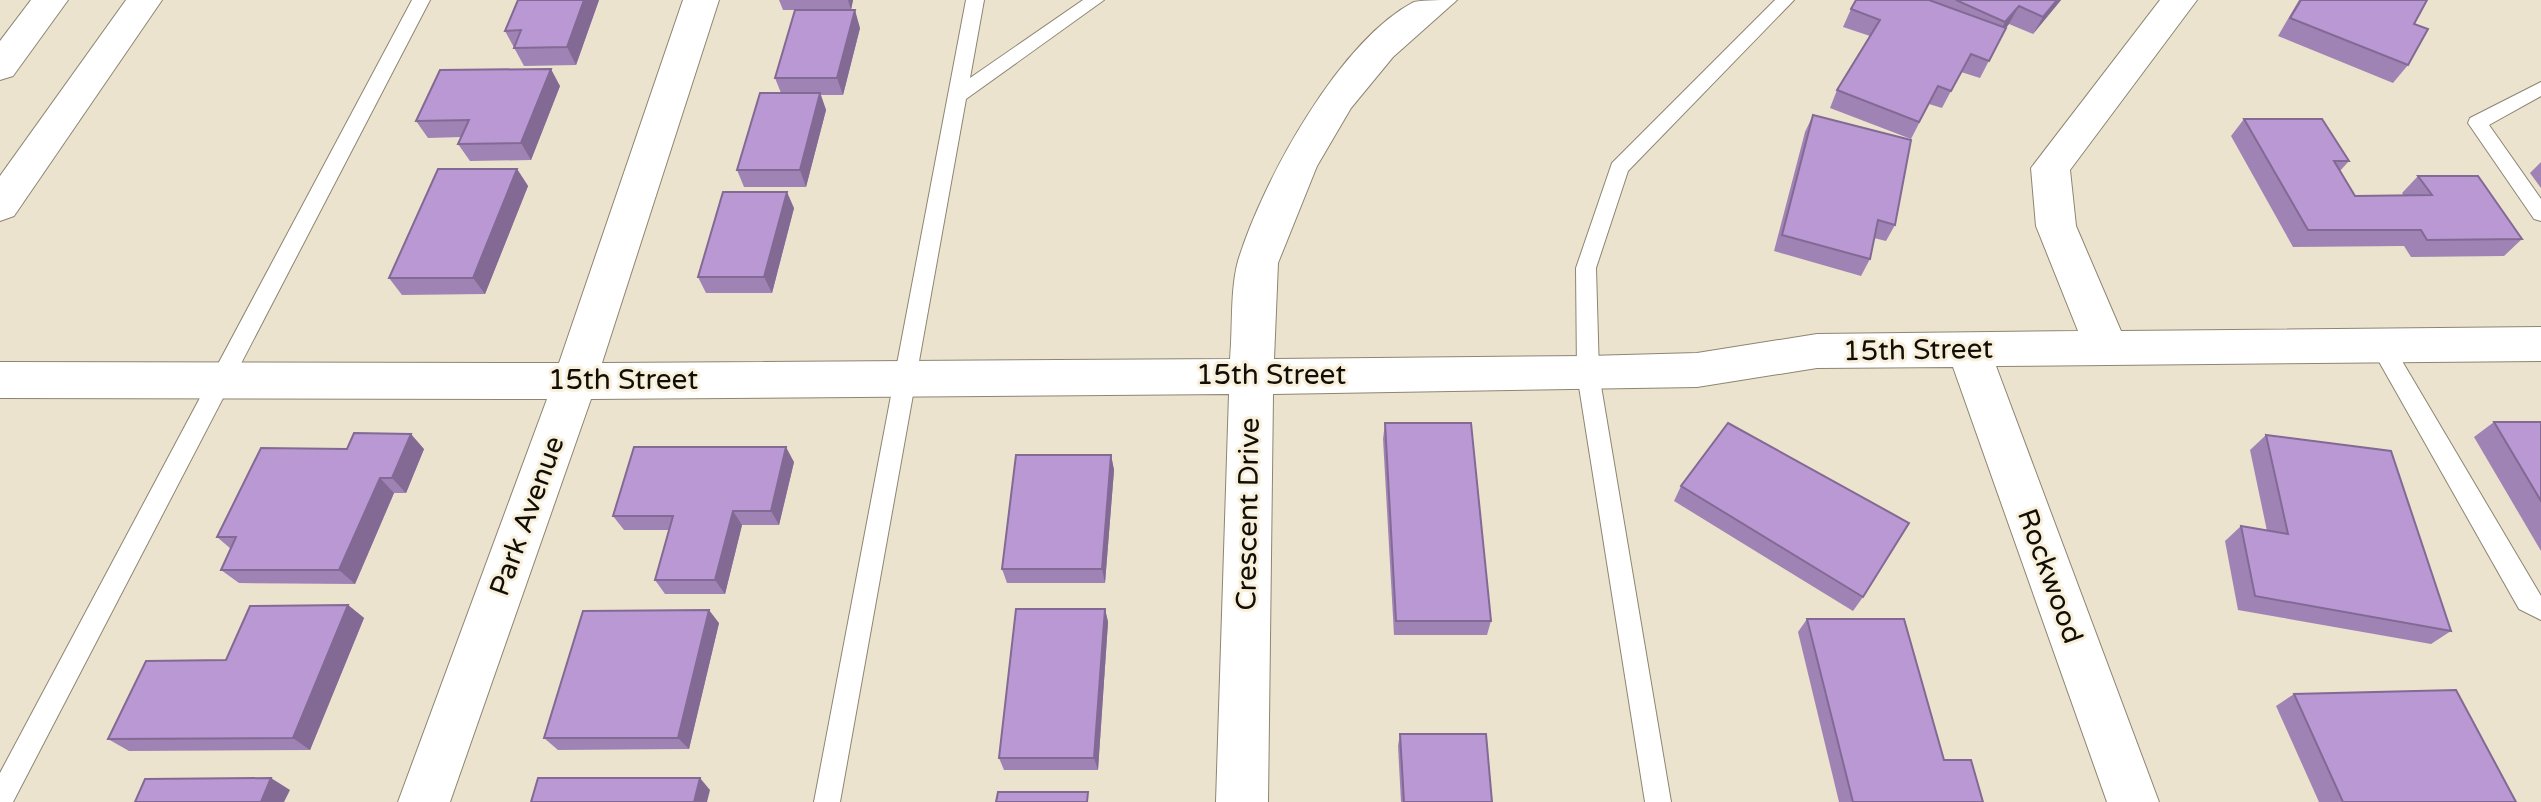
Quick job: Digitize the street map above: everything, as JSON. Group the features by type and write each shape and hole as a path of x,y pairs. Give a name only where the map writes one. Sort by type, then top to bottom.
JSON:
{"street":[{"path":"0,67 50,0"},
{"path":"0,206 144,0"},
{"name":"Park Avenue","path":"424,802 575,381 701,0"},
{"name":"Crescent Drive","path":"1242,802 1251,375 1258,263 1298,165 1338,99 1380,48 1439,0"},
{"path":"2106,347 2056,226 2050,168 2179,0"},
{"name":"15th Street","path":"0,380 575,381 1588,374 1697,370 1817,351 2541,344"},
{"name":"Rockwood","path":"1968,349 2133,802"}],"lane":[{"path":"0,800 421,0"},
{"path":"827,802 975,0"},
{"path":"960,94 1095,0"},
{"path":"1658,802 1588,374 1586,268 1619,168 1785,0"},
{"path":"2541,88 2477,123 2541,214"},
{"path":"2381,345 2528,601 2541,609"}],"building":[{"path":"518,0 584,0 567,47 514,48 521,30 505,31"},
{"path":"1856,0 1929,0 2006,28 1989,61 1971,54 1951,91 1938,86 1919,122 1837,90 1880,20 1851,9"},
{"path":"1956,0 2057,0 2043,17 2019,6 2005,22"},
{"path":"2301,0 2427,0 2414,24 2428,29 2408,65 2290,18"},
{"path":"795,10 855,10 837,78 775,78"},
{"path":"551,69 521,143 458,144 469,120 416,121 440,70"},
{"path":"760,93 820,93 800,170 737,170"},
{"path":"1813,115 1911,140 1895,225 1878,220 1870,259 1782,235"},
{"path":"2244,119 2322,119 2349,161 2334,161 2355,196 2432,195 2418,176 2478,176 2522,239 2427,240 2421,230 2308,230"},
{"path":"438,169 517,169 473,278 389,278"},
{"path":"723,192 787,192 764,277 698,277"},
{"path":"2494,422 2541,422 2541,501"},
{"path":"1385,423 1471,423 1491,621 1396,621"},
{"path":"1728,423 1909,523 1863,597 1681,486"},
{"path":"354,433 411,434 392,478 380,478 339,570 221,570 236,537 217,537 261,448 347,449"},
{"path":"2266,435 2391,451 2451,631 2255,596 2241,526 2288,534"},
{"path":"634,447 786,447 771,511 733,511 715,580 655,580 673,516 613,516"},
{"path":"1016,455 1111,455 1102,569 1002,569"},
{"path":"348,605 293,738 108,739 146,661 226,660 250,606"},
{"path":"1016,609 1105,609 1094,758 999,758"},
{"path":"709,610 678,738 544,738 583,611"},
{"path":"1807,619 1904,619 1944,760 1971,760 1983,802 1853,802"},
{"path":"2456,690 2516,802 2343,802 2294,694"},
{"path":"1400,734 1486,734 1492,802 1404,802"},
{"path":"271,778 261,802 135,802 145,779"},
{"path":"538,778 700,778 694,802 531,802"},
{"path":"998,792 1088,792 1087,802 996,802"}]}
